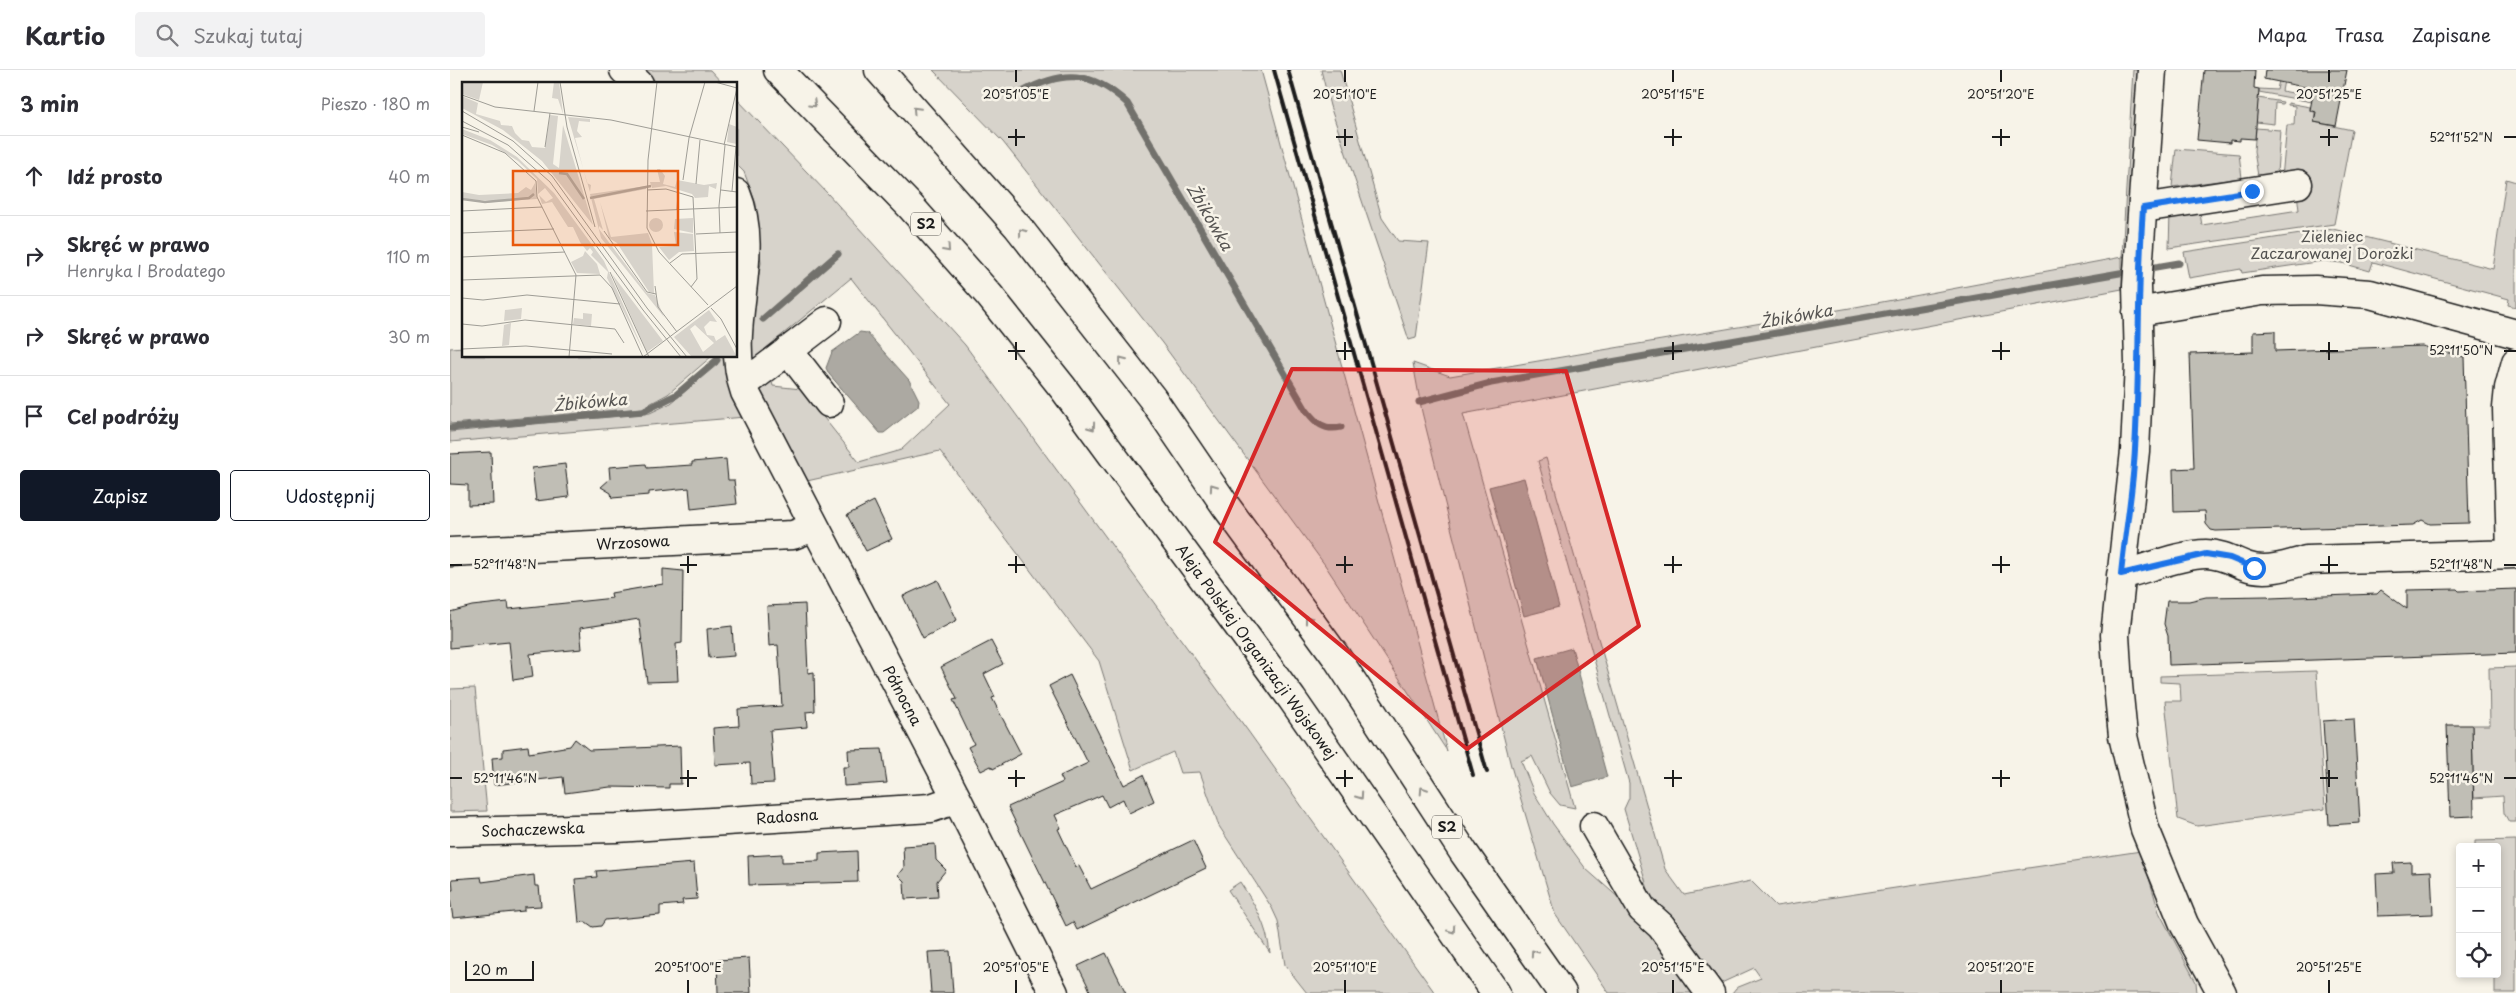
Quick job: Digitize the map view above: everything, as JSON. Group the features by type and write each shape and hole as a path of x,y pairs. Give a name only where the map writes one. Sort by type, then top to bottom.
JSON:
{"main road":[{"path":"624,70 637,82"},
{"name":"Aleja Polskiej Organizacji Wojskowej","path":"778,70 911,207 989,295 1063,388 1292,699 1496,993"},
{"name":"S2","path":"879,70 1018,226 1152,398 1225,504 1337,658 1464,852 1562,993"},
{"path":"2152,70 2140,246 2138,299 2139,364 2135,452 2116,634 2118,685 2123,736 2133,784 2146,829 2184,924 2222,993"},
{"path":"2143,208 2298,184"},
{"path":"738,200 745,224 747,244 738,340 746,392"},
{"path":"2138,299 2262,291 2370,294 2516,334"},
{"path":"746,392 788,350 827,321"},
{"path":"788,350 829,403"},
{"path":"2121,574 2206,554 2225,557 2247,566 2264,569 2283,567 2306,560 2514,554 2507,408 2509,388 2516,362"},
{"name":"Północna","path":"746,392 814,527 957,800 1054,993"},
{"name":"Wrzosowa","path":"450,552 793,534 814,527"},
{"name":"Radosna","path":"616,828 930,808 957,800"},
{"path":"1594,826 1642,909 1661,926 1710,993"},
{"name":"Sochaczewska","path":"450,832 616,828"}],"highlighted area":[{"path":"1292,369 1566,371 1639,626 1467,749 1215,542"}],"green space":[{"path":"644,70 710,70 721,82 656,82"},
{"path":"933,70 1261,70 1447,751 1325,565 1162,343 1003,142"},
{"path":"1321,70 1340,70 1382,218 1398,241 1429,243 1416,338 1409,340 1330,106"},
{"path":"2133,70 2140,70 2128,256 2122,257"},
{"path":"2281,70 2286,70 2282,91 2313,97 2312,102 2259,92 2259,89 2277,90"},
{"path":"2258,98 2283,102 2282,104 2275,103 2274,124 2256,122"},
{"path":"738,100 828,194 965,345 1248,731 1435,993 1307,993 1285,965 1278,921 1272,908 1219,826 1200,772 1180,773 1173,752 1133,770 1099,661 940,451 807,481 757,387 770,374 773,386 801,389 859,462 901,450 950,404 851,278 765,349 763,363 751,360 751,315 761,263 756,204 744,172 738,166"},
{"path":"2288,103 2310,107 2310,111 2315,112 2314,122 2352,130 2334,224 2169,248 2170,213 2199,208 2202,225 2299,210 2297,193 2282,178 2287,125 2294,125 2295,106 2288,105"},
{"path":"2256,128 2280,130 2277,173 2258,176 2254,151"},
{"path":"2176,149 2239,154 2242,178 2172,187"},
{"name":"Zieleniec Zaczarowanej Dorożki","path":"2506,179 2516,182 2516,307 2508,305 2509,299 2373,262 2370,271 2342,263 2323,261 2242,273 2241,269 2189,278 2184,252 2333,229 2493,269"},
{"path":"2122,257 2122,289 1463,414 1575,808 1560,805 1550,793 1532,756 1521,761 1534,793 1553,824 1586,869 1628,906 1700,993 1609,993 1555,914 1511,766 1422,412 1413,363 1450,376 1850,308"},
{"path":"462,347 462,358 710,358 668,394 642,408 450,424 450,348"},
{"path":"715,358 729,358 745,417 450,442 450,432 650,413 671,403 718,364"},
{"path":"1546,458 1665,869 1684,895 1751,881 1776,906 2141,851 2159,912 2196,982 2197,993 1732,993 1736,988 1761,978 1754,968 1717,985 1653,906 1624,809 1629,798 1629,783 1538,461"},
{"path":"2516,667 2516,822 2509,822 2504,813 2503,796 2474,798 2472,725 2490,725 2489,668"},
{"path":"2316,671 2325,809 2197,826 2178,819 2165,701 2181,701 2180,683 2160,682 2160,676"},
{"path":"475,688 487,811 450,812 450,689"},
{"path":"2516,840 2516,993 2495,993 2495,978 2501,978 2501,843 2475,843 2475,841"},
{"path":"1240,882 1260,916 1270,953 1228,890"}],"shaded area":[{"path":"860,332 867,333 909,380 919,400 918,406 884,433 880,433 829,374 826,368 832,352"},
{"path":"1524,478 1559,607 1524,616 1489,487"},
{"path":"1572,648 1607,777 1572,787 1537,658"}],"building":[{"path":"2204,70 2255,70 2254,88 2259,89 2255,139 2240,138 2240,141 2230,140 2230,143 2197,140"},
{"path":"2265,70 2347,70 2336,126 2314,122 2316,112 2310,110 2314,89 2264,79"},
{"path":"2275,331 2275,351 2422,346 2464,357 2469,523 2430,524 2422,520 2413,525 2216,531 2211,530 2206,524 2205,511 2174,512 2173,469 2194,468 2190,354 2253,352 2253,332"},
{"path":"491,452 493,504 468,505 468,485 450,484 450,454"},
{"path":"726,459 728,480 734,480 737,504 691,509 689,488 649,492 649,495 612,498 611,493 601,487 610,479 609,467 646,464 647,468 692,465 692,462"},
{"path":"565,464 569,497 536,501 532,468"},
{"path":"874,501 892,539 866,551 847,515"},
{"path":"663,569 683,571 682,643 676,644 678,681 647,682 639,619 580,628 582,649 530,654 533,677 513,680 509,642 450,648 450,612 472,606 508,602 509,609 612,598 611,593 663,584"},
{"path":"938,580 957,620 923,638 903,596"},
{"path":"2457,589 2459,591 2516,589 2516,653 2169,665 2168,636 2164,624 2167,601 2189,601 2206,597 2268,596 2270,598 2377,594 2381,590 2407,609 2407,590"},
{"path":"805,604 808,673 814,672 815,711 806,712 807,727 770,730 774,783 751,784 750,763 715,765 713,728 739,726 738,709 782,706 778,645 769,646 767,606"},
{"path":"732,626 734,656 709,658 707,629"},
{"path":"991,641 1003,664 984,674 995,697 992,698 1021,754 993,769 991,766 981,771 968,747 974,744 953,700 957,699 941,667"},
{"path":"1070,675 1124,785 1143,775 1154,801 1129,813 1123,799 1108,807 1102,795 1055,815 1061,828 1058,829 1076,867 1079,866 1091,889 1193,840 1206,868 1077,930 1073,922 1066,926 1008,807 1063,782 1060,776 1088,763 1049,686"},
{"path":"2354,719 2360,823 2329,825 2323,721"},
{"path":"2447,725 2472,725 2474,816 2450,817"},
{"path":"575,739 589,750 680,746 681,784 669,784 669,788 610,787 565,793 563,777 494,785 492,758 503,757 503,749 528,746 529,753 570,746"},
{"path":"882,749 887,783 844,786 843,767 849,767 848,750"},
{"path":"935,844 936,860 946,870 937,881 938,897 905,899 904,881 898,875 904,867 903,846"},
{"path":"857,851 858,882 749,885 748,856 782,854 782,862 819,861 819,853"},
{"path":"2411,862 2411,872 2431,871 2433,914 2378,916 2376,874 2394,873 2393,863"},
{"path":"694,863 697,899 682,900 683,904 660,906 660,915 605,920 601,926 593,927 586,922 579,923 575,879 597,877 596,871"},
{"path":"534,875 535,886 539,886 541,906 524,907 524,911 453,918 450,899 450,890 453,890 452,879 481,877 482,882"},
{"path":"950,951 953,993 931,993 928,952"},
{"path":"1106,953 1126,993 1091,993 1078,966"},
{"path":"749,958 751,993 718,993 717,960"}],"waterway":[{"name":"Żbikówka","path":"1022,92 1051,80 1076,77 1089,79 1101,84 1127,103 1306,410 1313,419 1325,427 1341,427"},
{"name":"Żbikówka","path":"763,319 838,254"},
{"name":"Żbikówka","path":"2144,269 2179,263"},
{"name":"Żbikówka","path":"1419,402 1491,383 2131,271"},
{"name":"Żbikówka","path":"450,428 644,411 676,395 717,360"}],"railway":[{"path":"1274,70 1473,775"},
{"path":"1288,70 1487,772"}],"route":[{"path":"2252,191 2143,208 2138,286 2139,364 2135,452 2121,574 2206,554 2230,558 2254,568"}]}
